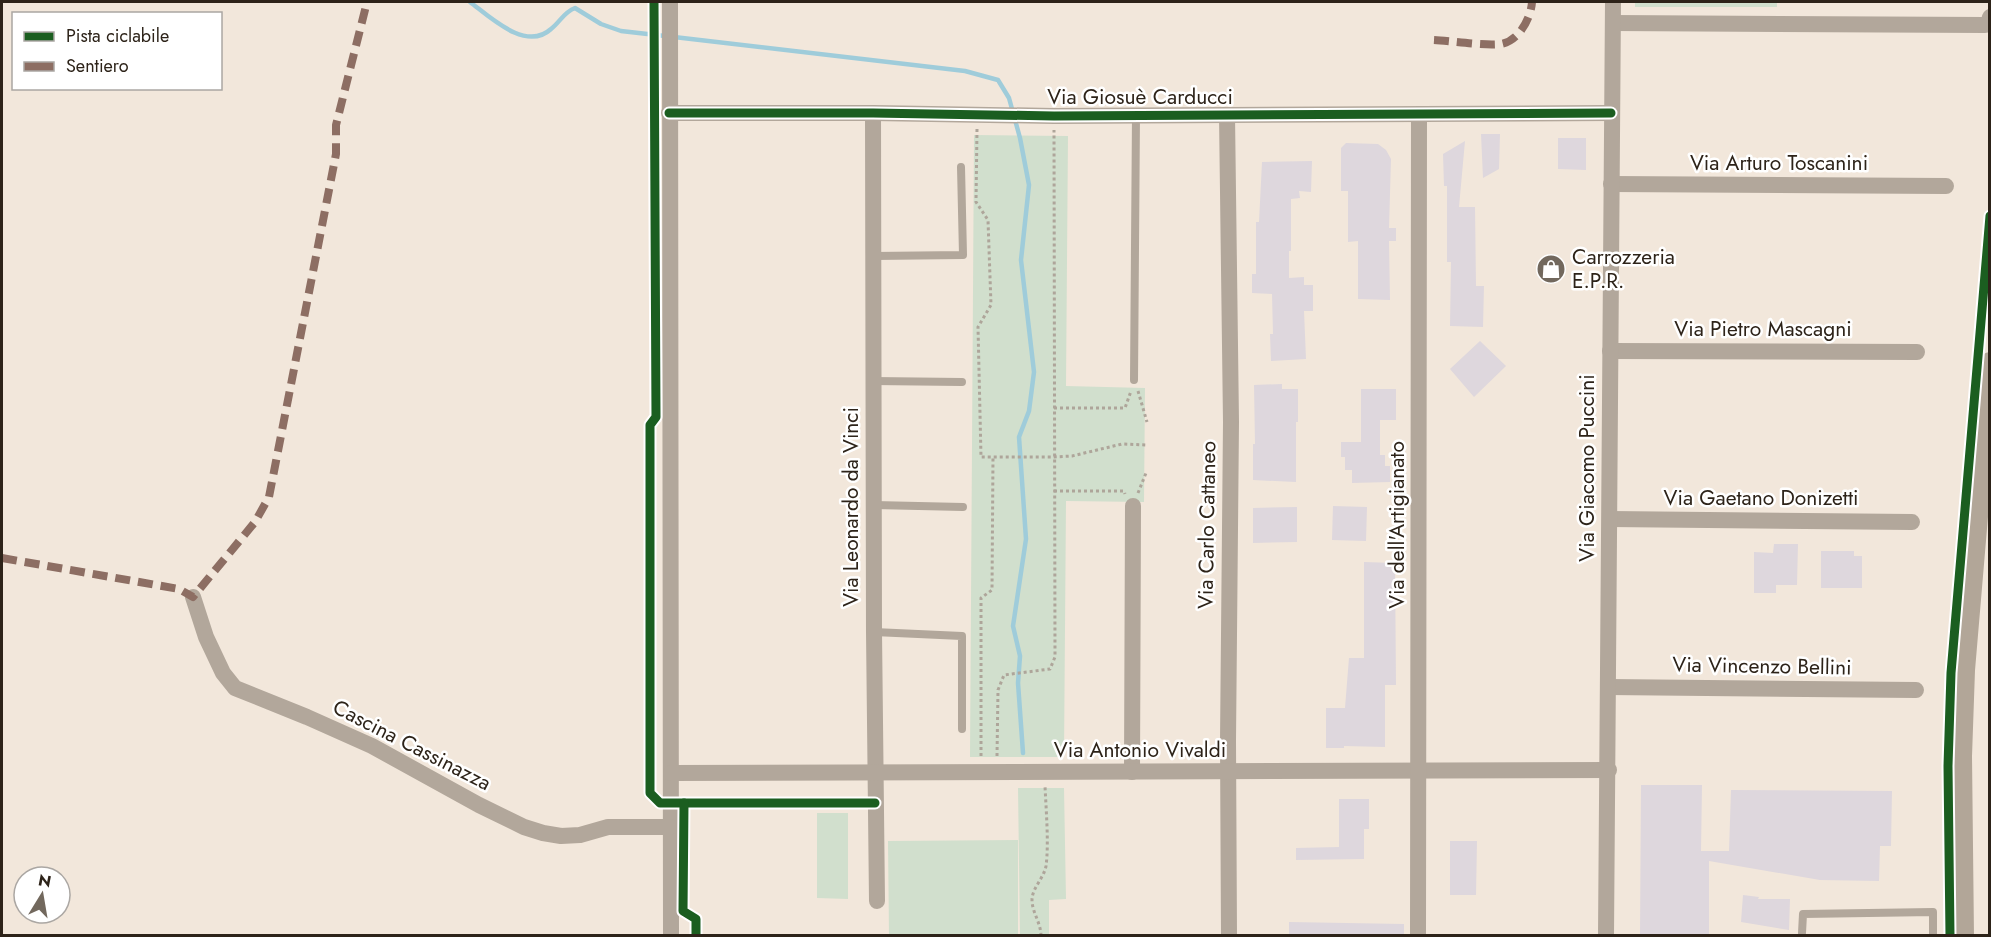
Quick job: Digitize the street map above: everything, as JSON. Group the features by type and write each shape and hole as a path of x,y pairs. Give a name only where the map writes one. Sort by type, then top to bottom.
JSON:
{"street":[{"path":"670,2 671,936"},
{"name":"Via Giacomo Puccini","path":"1606,936 1613,2"},
{"path":"1613,23 1985,25 1989,17"},
{"name":"Via Giosuè Carducci","path":"669,113 1054,116 1611,113"},
{"name":"Via Leonardo da Vinci","path":"873,113 877,901"},
{"name":"Via dell'Artigianato","path":"1418,936 1419,114"},
{"name":"Via Carlo Cattaneo","path":"1227,115 1231,422 1229,936"},
{"name":"Via Arturo Toscanini","path":"1611,184 1946,186"},
{"name":"Via Pietro Mascagni","path":"1610,351 1917,352"},
{"path":"1963,936 1961,756 1964,670 1985,457 1989,363"},
{"path":"1132,772 1133,506"},
{"name":"Via Gaetano Donizetti","path":"1610,519 1912,522"},
{"name":"Cascina Cassinazza","path":"193,597 206,637 223,673 236,688 372,746 524,827 543,833 571,836 608,827 670,827"},
{"name":"Via Vincenzo Bellini","path":"1608,687 1916,690"},
{"name":"Via Antonio Vivaldi","path":"671,773 1609,770"}],"lane":[{"path":"1134,380 1136,115"},
{"path":"874,256 963,255 961,167"},
{"path":"873,381 962,382"},
{"path":"874,506 963,507"},
{"path":"874,632 962,636 962,729"},
{"path":"1802,933 1803,914 1933,912 1933,936"}],"path":[{"path":"977,116 976,202 988,220 991,305 978,327 981,457 1054,458 1122,444 1146,445"},
{"path":"989,773 998,690 1004,675 1050,669 1055,657 1054,116"},
{"path":"1054,408 1125,408 1134,380"},
{"path":"1134,380 1147,422"},
{"path":"989,773 981,598 992,590 993,457"},
{"path":"1133,506 1146,473"},
{"path":"1054,491 1124,491 1133,506"},
{"path":"1041,936 1032,896 1042,878 1046,864 1045,772"}],"green space":[{"path":"1635,2 1777,2 1777,7 1635,7"},
{"path":"974,135 1068,136 1066,386 1145,388 1144,502 1066,501 1064,757 970,757"},
{"path":"1018,788 1064,788 1066,899 1049,900 1049,935 1020,935"},
{"path":"817,813 848,813 848,899 817,898"},
{"path":"1018,840 1018,935 889,935 888,841"}],"building":[{"path":"1481,134 1500,134 1499,169 1483,178"},
{"path":"1558,138 1586,138 1586,170 1558,169"},
{"path":"1465,141 1459,207 1475,207 1476,286 1484,286 1483,327 1450,326 1451,262 1447,262 1447,186 1444,186 1443,154"},
{"path":"1346,143 1378,144 1386,150 1391,159 1389,228 1396,228 1396,241 1389,241 1390,300 1358,299 1358,241 1348,242 1348,191 1341,191 1341,148"},
{"path":"1312,161 1311,192 1299,191 1300,198 1291,199 1291,251 1289,251 1289,278 1304,277 1304,285 1313,285 1313,311 1304,311 1306,359 1271,361 1272,294 1252,293 1252,274 1256,274 1256,222 1259,222 1262,162"},
{"path":"1480,341 1506,366 1474,397 1450,369"},
{"path":"1282,384 1282,389 1298,389 1296,482 1253,480 1254,385"},
{"path":"1361,389 1396,389 1396,420 1380,420 1380,455 1385,455 1385,466 1390,466 1390,482 1352,483 1352,470 1345,470 1345,457 1341,457 1341,442 1361,442"},
{"path":"1333,506 1367,507 1366,541 1332,540"},
{"path":"1297,507 1297,542 1253,543 1253,508"},
{"path":"1774,544 1798,544 1797,585 1776,585 1776,593 1754,593 1754,552 1773,553"},
{"path":"1821,551 1854,551 1854,556 1862,556 1862,588 1821,588"},
{"path":"1364,562 1395,563 1396,685 1385,685 1385,747 1326,748 1326,708 1345,708 1349,658 1364,658"},
{"path":"1641,785 1702,785 1701,851 1729,851 1731,790 1892,791 1891,846 1880,846 1879,881 1820,880 1709,861 1709,936 1640,936"},
{"path":"1339,799 1369,799 1369,829 1364,829 1364,859 1296,860 1296,848 1339,847"},
{"path":"1450,841 1477,841 1476,895 1450,895"},
{"path":"1743,895 1759,897 1758,899 1790,899 1789,930 1741,922"},
{"path":"1289,922 1404,924 1404,936 1289,936"}],"waterway":[{"path":"470,2 509,30 531,37 541,35 551,29 575,8 601,24 621,31 665,36"},
{"path":"674,37 965,71 998,80 1009,98 1029,185 1021,260 1034,372 1029,411 1019,437 1026,539 1013,626 1020,656 1018,683 1023,753"}],"marked path":[{"path":"2,558 179,589 193,597 255,522 269,497 336,154 336,125 367,2"},
{"path":"1434,40 1486,44 1507,42 1523,28 1532,2"}],"cycle path":[{"path":"654,2 656,417 650,425 650,793 660,803 875,803"},
{"path":"669,113 1054,116 1611,113"},
{"path":"1950,936 1948,766 1951,673 1990,216"},
{"path":"684,803 683,911 696,919 696,936"}],"place":[{"name":"Carrozzeria E.P.R.","path":"1551,269"}]}
